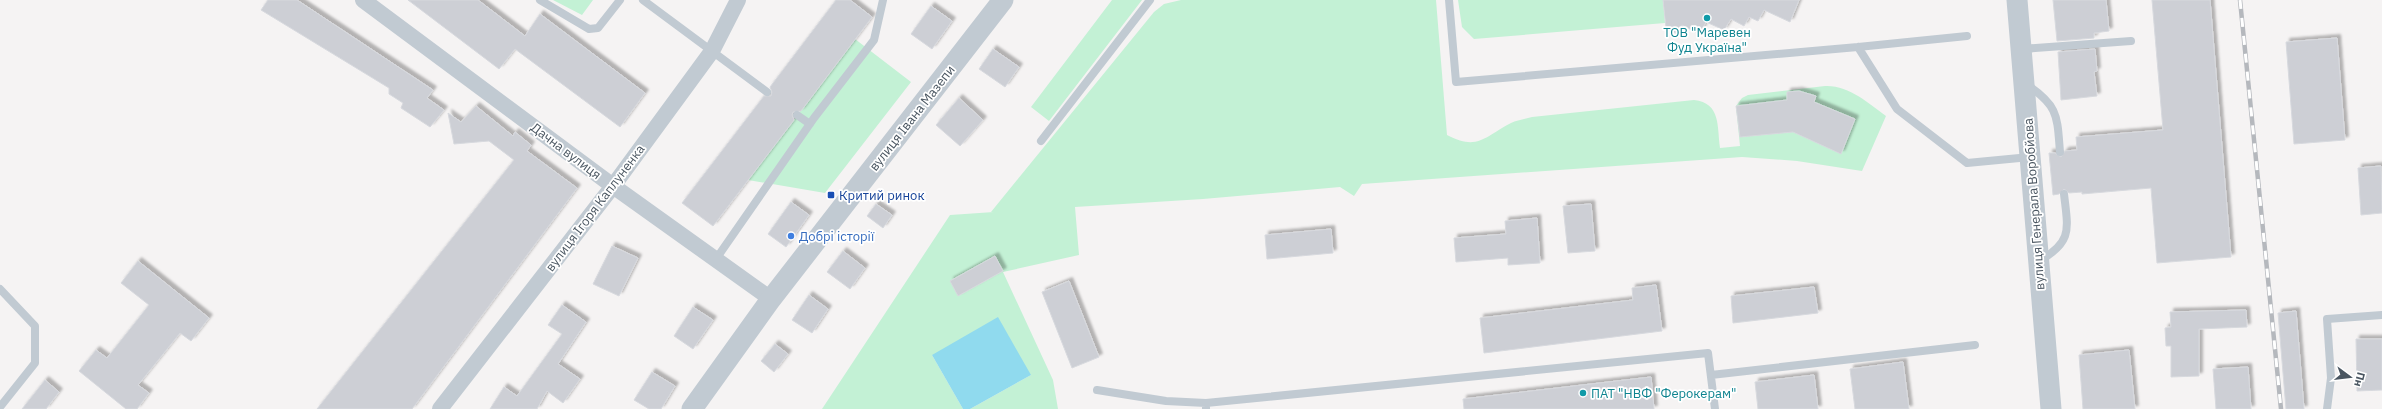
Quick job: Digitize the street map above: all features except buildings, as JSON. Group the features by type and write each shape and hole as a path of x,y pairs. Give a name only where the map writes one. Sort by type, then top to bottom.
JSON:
{"street":[{"name":"Дачна вулиця","path":"363,0 613,186 771,299"},
{"name":"вулиця Ігоря Каплуненка","path":"440,409 613,186 712,52 738,0"},
{"name":"вулиця Івана Мазепи","path":"692,409 771,299 1003,0"},
{"name":"вулиця Генерала Воробйова","path":"2017,0 2051,409"}],"lane":[{"path":"540,0 589,29 598,28 620,0"},
{"path":"643,0 767,92"},
{"path":"716,259 810,124 874,40 883,0"},
{"path":"1041,141 1150,0"},
{"path":"1449,0 1456,82 1968,36"},
{"path":"2022,49 2131,41"},
{"path":"1858,47 1897,109 1968,163 2031,157"},
{"path":"2024,83 2042,94 2052,105 2057,119 2060,152"},
{"path":"797,115 810,124"},
{"path":"2038,261 2055,252 2063,243 2069,231 2064,194"},
{"path":"0,290 35,326 35,363 0,407"},
{"path":"2327,409 2331,378 2327,319 2382,315"},
{"path":"1711,376 1975,345"},
{"path":"1097,390 1206,406 1708,353 1715,409"}],"green space":[{"path":"553,0 593,0 582,15"},
{"path":"1112,0 1142,0 1049,121 1031,107"},
{"path":"1181,0 1436,0 1447,135 1458,140 1474,142 1487,137 1511,123 1532,117 1694,100 1703,102 1713,111 1718,124 1720,148 1740,146 1736,106 1742,98 1748,95 1825,86 1842,88 1858,96 1886,116 1862,171 1797,161 1742,157 1362,184 1354,196 1340,187 1203,199 1075,207 1079,255 1003,272 1053,380 1058,409 970,409 1031,375 932,355 963,409 822,409 950,215 994,212 991,212 1154,12 1164,4"},
{"path":"1458,0 1663,0 1665,23 1474,39 1462,27"},
{"path":"855,39 911,82 825,193 748,180"}],"water":[{"path":"998,317 1031,375 970,409 963,409 932,355"}],"railway":[{"path":"2240,0 2281,409"}],"place":[{"name":"ТОВ \"Маревен Фуд Україна\"","path":"1707,18"},
{"name":"Критий ринок","path":"831,195"},
{"name":"Добрі історії","path":"791,236"},
{"name":"ПАТ \"НВФ \"Ферокерам\"","path":"1583,393"}]}
